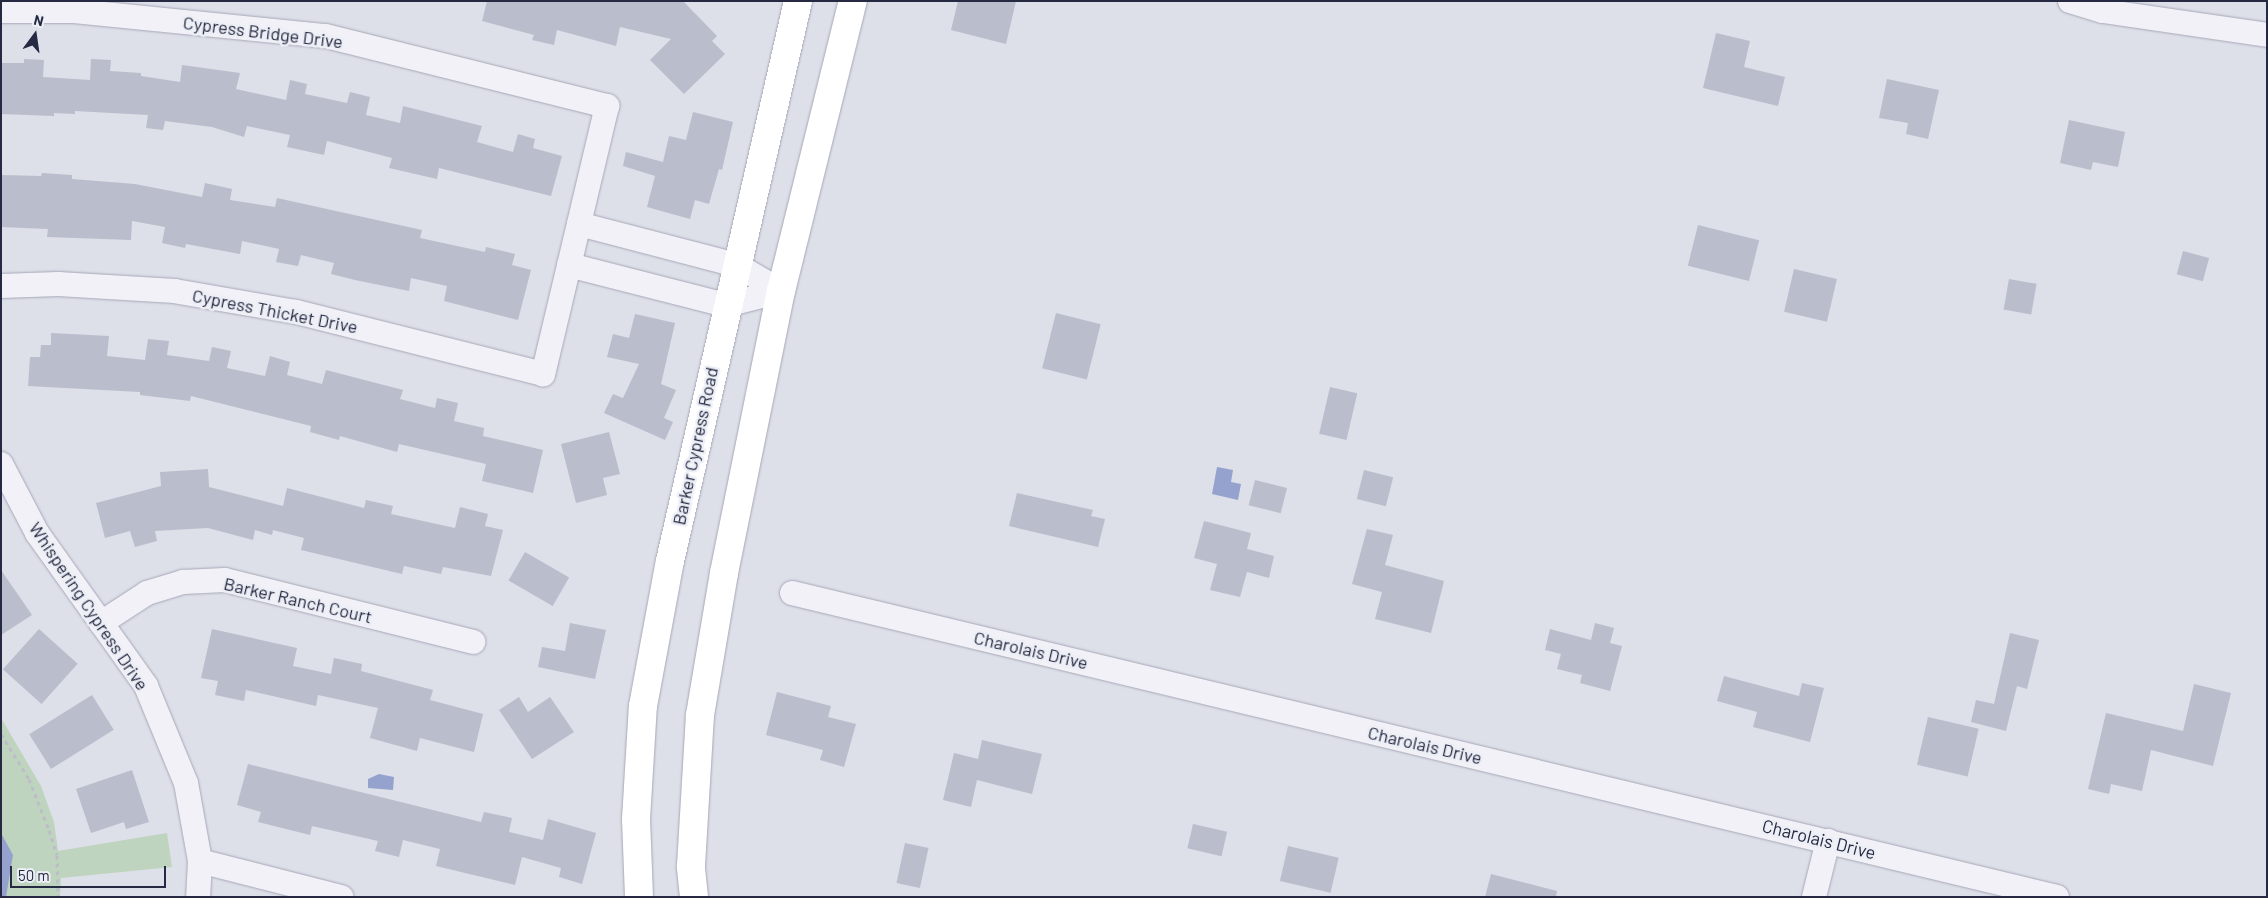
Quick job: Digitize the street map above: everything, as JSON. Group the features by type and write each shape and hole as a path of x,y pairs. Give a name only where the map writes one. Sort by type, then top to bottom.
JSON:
{"main road":[{"name":"Barker Cypress Road","path":"639,897 636,820 644,706 670,561 726,305 798,1"},
{"path":"694,897 691,866 700,715 724,572 782,291 853,1"}],"street":[{"path":"2070,1 2112,12 2267,35"},
{"name":"Cypress Bridge Drive","path":"1,11 74,11 326,36 607,106 579,224"},
{"path":"579,224 736,265 782,291 726,305 569,265 579,224"},
{"name":"Cypress Thicket Drive","path":"1,286 58,284 175,291 296,312 543,374 569,265"},
{"name":"Whispering Cypress Drive","path":"1,464 37,533 146,686 186,783 200,861 198,897"},
{"name":"Barker Ranch Court","path":"101,623 147,593 183,582 225,580 473,642"},
{"name":"Charolais Drive","path":"792,594 2057,897"},
{"path":"1814,897 1828,841"},
{"path":"200,861 341,897"}],"path":[{"path":"1,734 29,779 57,855 59,874 58,897"}],"green space":[{"path":"1,718 41,786 54,822 58,851 167,833 172,867 61,878 60,897 1,897"}],"water":[{"path":"1217,467 1233,470 1231,482 1241,484 1238,500 1212,494"},
{"path":"379,774 394,777 393,790 368,788 368,779"},
{"path":"1,833 13,855 6,897 1,897"}],"building":[{"path":"487,1 683,1 717,36 712,41 725,54 684,94 650,60 671,39 620,27 616,46 557,30 554,45 532,40 534,35 482,21"},
{"path":"958,1 1016,1 1006,44 951,30"},
{"path":"1716,33 1750,41 1744,67 1785,77 1778,106 1703,88"},
{"path":"24,59 44,60 43,77 90,80 91,59 111,60 110,71 141,73 141,76 180,82 182,65 240,73 236,89 286,100 290,80 307,84 305,94 347,103 350,92 370,97 366,115 400,123 403,106 482,126 477,142 513,152 518,134 535,139 533,148 562,156 551,196 439,168 437,179 389,168 392,158 327,141 324,155 287,147 290,135 247,126 244,137 212,127 165,121 163,130 146,128 148,115 75,111 75,114 54,113 54,116 1,114 1,63 24,63"},
{"path":"1887,79 1939,90 1928,139 1906,134 1908,123 1879,118"},
{"path":"693,112 733,122 722,170 719,169 709,204 695,200 690,219 647,207 655,176 623,166 626,152 663,162 669,136 686,140"},
{"path":"2069,120 2125,132 2118,167 2093,162 2091,170 2060,163"},
{"path":"42,173 72,175 72,179 135,184 202,197 205,183 232,189 230,200 275,207 277,198 422,230 420,238 485,252 486,247 515,254 512,265 531,270 518,320 444,301 447,286 411,278 409,291 355,280 331,274 334,263 301,255 298,266 276,262 279,249 242,241 240,254 186,244 185,248 162,243 165,227 132,221 131,240 47,237 48,229 1,227 1,175 41,176"},
{"path":"1698,225 1759,240 1749,281 1688,266"},
{"path":"2183,251 2209,258 2203,281 2177,274"},
{"path":"1794,269 1837,279 1827,322 1784,312"},
{"path":"2009,279 2037,284 2031,314 2004,310"},
{"path":"1056,313 1101,324 1087,379 1042,368"},
{"path":"635,314 675,323 661,384 676,390 664,418 673,422 665,440 604,413 613,394 623,398 639,364 607,357 613,334 629,338"},
{"path":"51,333 109,336 107,356 145,360 148,339 169,341 167,355 209,361 212,347 231,351 227,368 265,376 270,356 290,362 287,375 322,384 326,370 403,390 400,399 435,408 437,398 458,403 454,421 484,428 483,436 543,450 533,493 482,481 486,464 399,444 397,452 340,436 339,440 310,432 311,426 191,396 190,401 140,395 140,392 28,386 30,357 40,357 41,345 51,345"},
{"path":"1330,387 1357,393 1346,440 1319,434"},
{"path":"609,432 620,474 603,478 607,495 576,503 561,444"},
{"path":"208,469 209,487 283,506 287,488 364,508 366,500 393,506 391,514 455,528 460,507 488,514 485,526 503,530 491,576 443,567 441,574 404,566 402,574 301,550 304,538 273,530 272,535 255,530 253,540 208,528 155,531 157,541 135,547 130,531 105,538 96,503 161,486 160,472"},
{"path":"1364,470 1393,477 1386,506 1357,499"},
{"path":"1255,480 1287,488 1281,513 1249,505"},
{"path":"1017,493 1093,510 1091,516 1105,519 1098,547 1009,526"},
{"path":"1204,521 1251,533 1247,549 1274,556 1269,578 1247,572 1240,597 1210,590 1217,564 1194,558"},
{"path":"1367,529 1393,535 1385,565 1444,581 1431,633 1375,619 1382,592 1352,584"},
{"path":"525,552 569,578 553,606 508,581"},
{"path":"1,570 32,615 1,635"},
{"path":"570,623 606,630 595,679 538,667 542,647 565,651"},
{"path":"1595,623 1614,628 1610,643 1622,646 1610,691 1580,683 1582,675 1557,669 1561,654 1545,650 1550,629 1591,640"},
{"path":"39,629 78,664 42,704 3,669"},
{"path":"212,629 297,648 293,666 331,674 334,658 362,664 361,671 433,690 430,700 483,714 474,752 420,738 417,751 370,738 378,708 318,695 316,706 246,690 244,701 215,695 218,681 201,678"},
{"path":"2010,633 2039,640 2027,689 2017,686 2006,731 1971,722 1976,700 1994,704"},
{"path":"1724,676 1799,696 1802,683 1824,688 1810,742 1753,727 1757,712 1717,701"},
{"path":"2194,684 2231,693 2213,766 2151,750 2142,791 2111,784 2109,794 2088,789 2106,713 2183,731"},
{"path":"777,692 831,706 828,717 856,724 844,767 820,760 823,750 766,735"},
{"path":"92,695 114,730 51,769 29,734"},
{"path":"519,697 528,712 550,697 574,732 532,759 499,710"},
{"path":"1928,717 1979,729 1968,776 1917,765"},
{"path":"982,740 1042,754 1032,794 977,780 971,807 943,800 954,753 978,759"},
{"path":"248,764 481,822 484,812 512,818 509,832 543,840 548,819 596,833 582,884 559,877 561,868 522,857 515,885 436,866 440,849 403,840 399,857 375,851 378,841 312,826 310,835 258,822 261,812 237,805"},
{"path":"132,770 149,822 126,829 124,822 91,833 76,789"},
{"path":"1193,824 1227,832 1221,856 1187,848"},
{"path":"905,843 928,848 920,888 896,883"},
{"path":"1288,846 1339,858 1331,893 1280,881"},
{"path":"1491,874 1557,891 1556,897 1485,897"}]}
